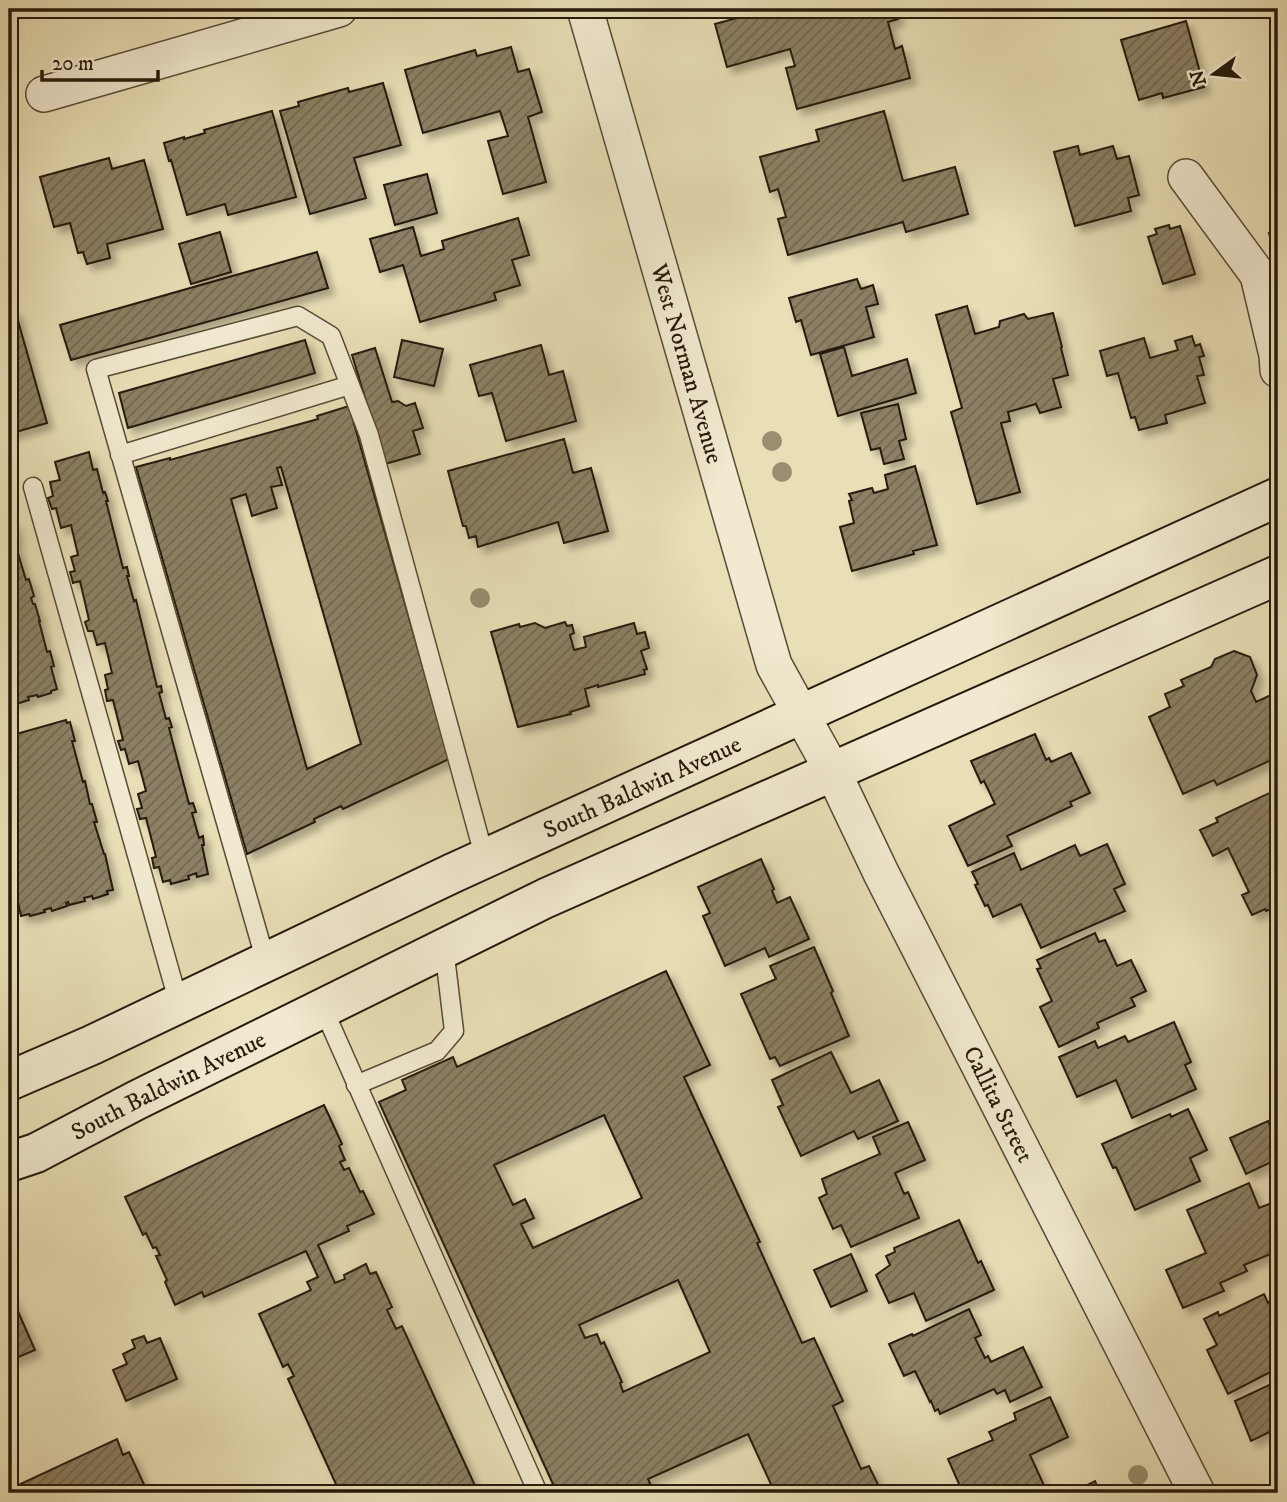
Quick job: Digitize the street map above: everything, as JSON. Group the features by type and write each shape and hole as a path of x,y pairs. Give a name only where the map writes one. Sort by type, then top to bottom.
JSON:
{"main road":[{"name":"South Baldwin Avenue","path":"9,1081 485,859 1278,497"},
{"path":"833,772 1278,575"},
{"name":"South Baldwin Avenue","path":"9,1162 36,1153 137,1100 546,898 833,772"}],"street":[{"path":"44,94 339,9"},
{"name":"West Norman Avenue","path":"585,9 774,664 801,715"},
{"path":"1186,177 1258,275 1277,355 1278,370"},
{"name":"Callita Street","path":"801,715 833,772 881,873 1197,1493"}],"lane":[{"path":"266,962 96,369 298,316 331,336 369,435 485,859"},
{"path":"120,454 350,385"},
{"path":"33,487 179,1004"},
{"path":"356,1085 437,1051 454,1031 444,948"},
{"path":"323,1008 538,1493"}],"building":[{"path":"770,9 895,9 898,19 888,22 895,49 902,46 910,78 797,109 786,68 795,66 790,49 727,67 715,24"},
{"path":"1186,21 1204,87 1163,98 1162,93 1139,100 1121,40"},
{"path":"511,47 518,72 529,69 542,112 528,117 546,182 503,194 488,141 508,136 500,111 423,133 405,70 475,50 477,56"},
{"path":"383,83 401,145 354,158 366,198 310,214 280,111 299,106 298,102 348,88 349,92"},
{"path":"272,111 296,197 228,215 225,204 187,215 164,143"},
{"path":"884,111 903,181 955,167 968,214 906,232 903,222 788,255 778,219 786,217 778,189 770,192 760,157 819,141 816,130"},
{"path":"1078,146 1080,155 1113,146 1117,159 1129,156 1139,195 1128,198 1131,211 1075,226 1054,152"},
{"path":"109,158 112,169 144,160 163,229 107,244 110,258 87,264 83,252 78,253 70,223 54,227 40,177"},
{"path":"427,174 437,213 395,225 384,185"},
{"path":"518,218 529,255 512,260 520,285 494,293 496,300 420,322 403,265 380,272 370,239 413,227 421,256 444,249 442,241"},
{"path":"1169,225 1170,229 1180,226 1195,274 1163,284 1148,237 1157,234 1155,229"},
{"path":"1278,231 1278,266 1269,233"},
{"path":"220,232 231,272 191,284 179,244"},
{"path":"317,252 328,288 71,360 60,325"},
{"path":"857,279 861,289 873,285 878,304 866,307 874,337 811,355 801,320 796,322 789,298"},
{"path":"967,306 975,334 999,327 1000,321 1024,314 1028,319 1053,313 1068,375 1053,379 1061,407 1040,413 1036,404 1008,412 1010,421 1001,423 1020,492 977,504 951,412 962,408 936,315"},
{"path":"15,310 47,423 9,434 9,311"},
{"path":"1192,336 1195,346 1200,344 1204,356 1199,357 1204,375 1197,376 1205,403 1165,415 1167,423 1139,430 1135,417 1131,418 1118,373 1107,376 1100,351 1144,338 1150,358 1178,350 1175,341"},
{"path":"305,340 315,373 128,428 119,393"},
{"path":"402,340 443,349 434,386 394,377"},
{"path":"541,345 549,375 563,371 576,421 506,441 492,393 479,396 470,365"},
{"path":"844,347 852,376 907,359 916,393 838,416 820,354"},
{"path":"375,348 392,402 398,401 406,406 415,403 423,428 413,431 420,454 385,464 352,355"},
{"path":"898,404 906,439 899,441 904,459 884,464 880,448 871,450 861,413"},
{"path":"349,406 449,759 343,809 341,806 314,819 315,822 247,854 136,467 318,419 317,416","holes":["281,467 361,744 307,769 231,499 246,494 252,516 277,508 271,487 282,485 277,468"]},
{"path":"564,439 573,473 591,468 608,531 564,543 558,522 478,547 476,536 469,538 466,526 463,526 448,471"},
{"path":"89,452 93,470 97,469 103,493 105,492 108,501 123,568 127,567 127,576 134,601 136,600 157,687 161,686 162,692 159,693 166,719 169,718 172,727 169,728 189,804 193,803 196,812 192,813 199,838 203,836 202,845 208,874 197,877 196,873 188,876 189,879 171,884 170,880 163,882 159,867 154,868 152,858 156,857 146,818 140,819 137,809 142,808 138,794 146,791 138,761 129,764 125,749 121,750 118,741 123,740 113,700 107,701 105,675 112,673 105,643 97,645 93,631 88,631 85,622 89,620 80,581 73,583 70,572 75,571 71,557 78,555 71,525 61,528 56,508 52,509 48,498 53,496 50,482 60,480 55,462"},
{"path":"915,466 937,545 852,571 840,527 854,523 849,494 872,488 874,493 888,489 885,475"},
{"path":"9,520 10,523 13,522 17,540 14,540 26,580 29,579 34,596 31,598 35,604 47,652 50,651 57,689 38,697 28,697 29,700 16,704 15,701 9,703"},
{"path":"565,622 567,626 572,625 574,633 570,635 574,650 586,647 584,637 634,623 637,634 645,632 649,648 641,651 647,669 644,670 645,674 585,689 589,706 570,712 571,714 518,727 491,632 519,624 520,627 535,623 545,628"},
{"path":"1234,651 1250,657 1257,675 1251,691 1256,702 1275,693 1278,700 1278,757 1217,785 1214,780 1183,794 1149,717 1170,707 1165,694 1184,686 1181,680 1211,667 1215,659"},
{"path":"66,720 67,723 70,722 75,741 72,741 97,822 94,822 113,890 93,899 92,896 84,898 85,901 69,905 68,902 67,906 52,911 51,908 30,916 21,916 9,869 9,736"},
{"path":"1035,734 1046,760 1049,758 1051,762 1071,753 1090,793 1070,802 1072,806 1007,836 1012,846 968,866 949,826 995,804 971,761"},
{"path":"1278,789 1278,906 1252,915 1242,895 1249,892 1228,848 1213,856 1200,830 1218,822 1216,818"},
{"path":"1107,844 1125,884 1114,889 1125,911 1041,948 1021,904 993,917 975,885 978,884 972,872 1014,853 1021,870 1075,845 1080,856"},
{"path":"761,859 777,903 790,897 809,939 769,957 765,948 725,966 703,916 710,913 698,887"},
{"path":"1095,933 1099,942 1105,940 1117,966 1131,960 1146,991 1131,998 1135,1006 1097,1023 1099,1028 1059,1047 1040,1007 1052,1001 1037,969 1041,968 1037,960"},
{"path":"814,947 849,1036 780,1066 775,1057 770,1059 741,994 776,979 770,966"},
{"path":"1278,947 1278,965 1272,950"},
{"path":"666,971 710,1065 684,1077 760,1242 757,1243 802,1343 814,1338 843,1401 833,1406 861,1469 869,1466 882,1493 775,1493 748,1434 648,1479 653,1490 660,1487 663,1493 557,1493 379,1102 406,1090 402,1080 453,1057 457,1067","holes":["604,1115 642,1198 533,1248 521,1224 534,1218 525,1199 513,1205 494,1165","678,1280 710,1352 623,1392 622,1382 604,1342 601,1344 597,1334 585,1338 579,1325"]},
{"path":"1174,1022 1191,1062 1185,1065 1196,1089 1132,1118 1116,1080 1077,1097 1059,1057 1095,1041 1098,1048 1125,1036 1128,1042"},
{"path":"831,1052 851,1093 879,1080 898,1121 858,1139 854,1131 801,1156 778,1107 783,1105 772,1080"},
{"path":"324,1105 342,1144 339,1146 345,1160 340,1162 344,1170 349,1168 374,1214 347,1226 349,1231 318,1245 335,1283 345,1279 344,1275 366,1264 370,1274 376,1272 392,1307 387,1310 396,1329 402,1326 476,1488 471,1493 340,1493 288,1379 294,1376 288,1364 283,1367 259,1314 311,1290 307,1282 318,1277 306,1251 204,1297 202,1292 175,1305 156,1256 160,1255 156,1247 153,1248 146,1233 143,1235 125,1197"},
{"path":"1188,1109 1207,1150 1190,1158 1200,1181 1135,1210 1116,1167 1113,1168 1102,1144 1170,1114 1171,1117"},
{"path":"1268,1121 1278,1143 1278,1159 1246,1174 1230,1138"},
{"path":"908,1122 925,1160 895,1173 904,1194 908,1192 919,1218 851,1247 841,1225 833,1229 819,1198 827,1194 822,1179 880,1154 873,1137"},
{"path":"1249,1183 1259,1208 1269,1204 1278,1224 1278,1251 1244,1265 1247,1271 1220,1283 1224,1291 1183,1308 1166,1270 1206,1253 1187,1210"},
{"path":"959,1220 978,1263 981,1261 994,1290 926,1321 914,1293 889,1303 876,1275 890,1265 886,1256 895,1252 894,1248"},
{"path":"851,1254 867,1291 831,1307 814,1270"},
{"path":"9,1291 35,1350 9,1361"},
{"path":"1264,1294 1268,1303 1278,1298 1278,1368 1228,1394 1207,1350 1217,1345 1204,1319 1218,1312 1219,1316"},
{"path":"969,1309 981,1335 975,1338 985,1358 988,1356 991,1362 1023,1347 1042,1387 1010,1402 1005,1390 997,1394 994,1389 940,1414 938,1409 935,1411 915,1371 904,1376 889,1344 912,1334 913,1336"},
{"path":"144,1336 147,1343 160,1338 177,1379 126,1401 113,1370 127,1364 123,1354 135,1348 132,1340"},
{"path":"1269,1385 1273,1393 1278,1391 1278,1428 1251,1441 1235,1401"},
{"path":"1050,1397 1068,1437 1030,1455 1047,1492 963,1493 948,1459 993,1440 989,1432 1016,1420 1014,1413"},
{"path":"117,1439 123,1455 129,1452 148,1493 17,1493 14,1487"},
{"path":"1095,1481 1100,1493 1074,1493 1079,1489"},
{"path":"271,1490 287,1493 250,1493"}]}
